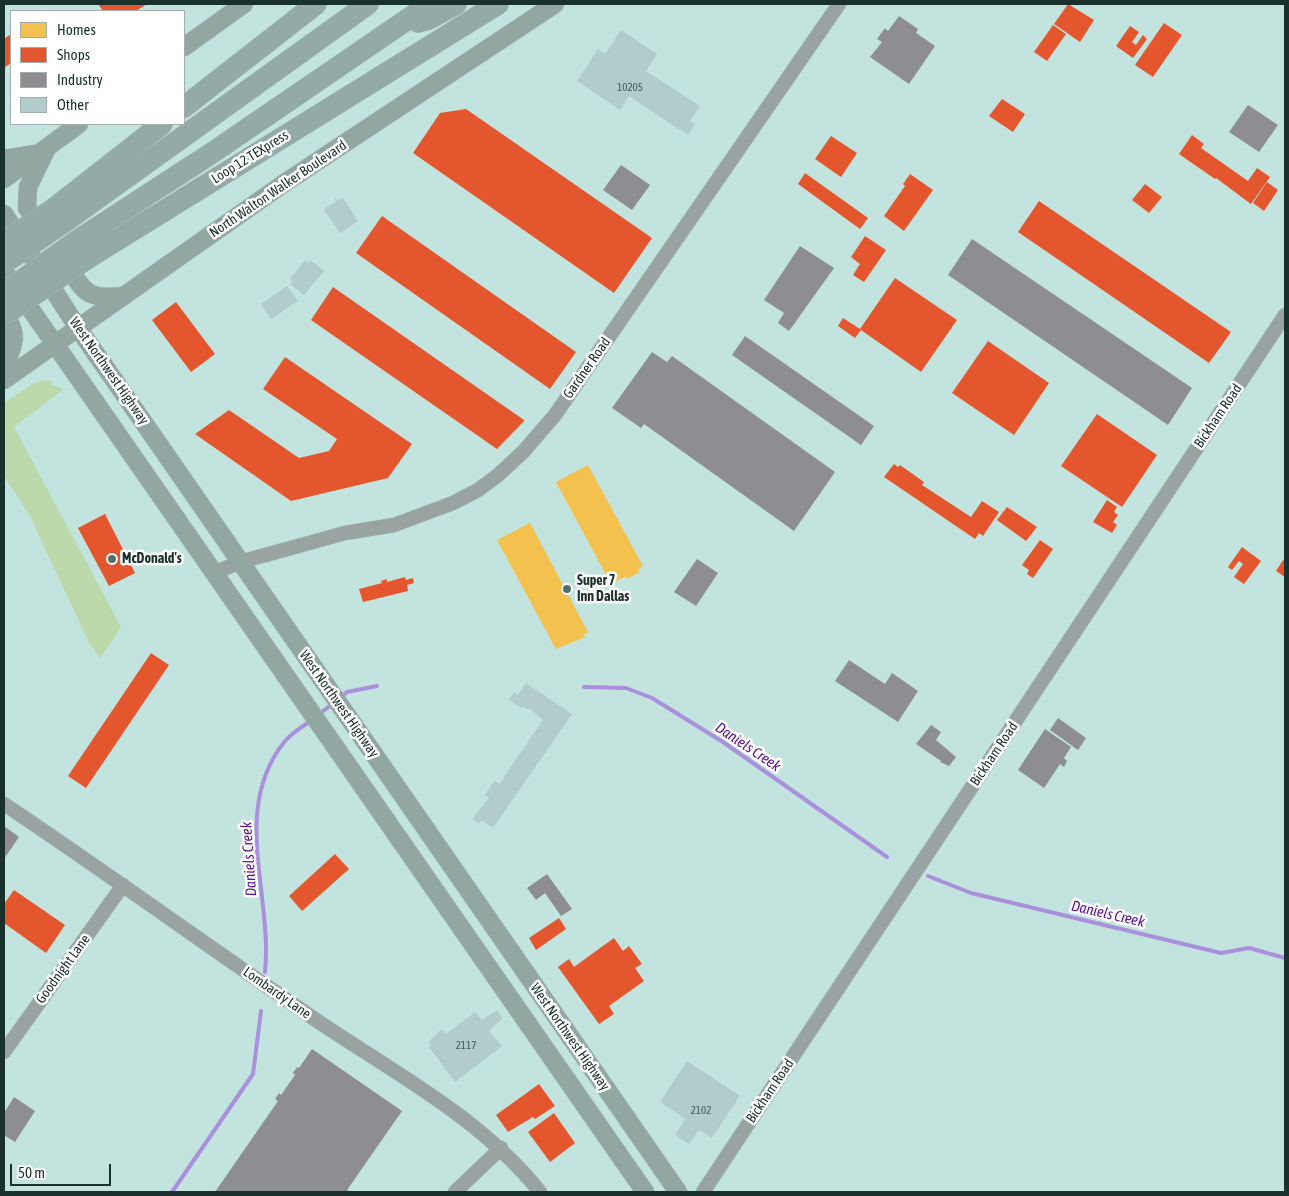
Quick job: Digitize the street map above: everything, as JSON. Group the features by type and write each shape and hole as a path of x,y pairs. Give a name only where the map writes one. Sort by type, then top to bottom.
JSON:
{"highway":[{"path":"185,106 316,4"},
{"path":"4,242 58,216 368,4"},
{"path":"4,293 81,250 212,154 430,4"},
{"path":"393,28 429,19 456,4"},
{"name":"Loop 12 TEXpress","path":"4,314 81,250 498,4"},
{"path":"4,263 161,125"}],"main road":[{"path":"185,46 244,4"},
{"name":"North Walton Walker Boulevard","path":"4,380 284,184 555,4"},
{"path":"4,179 78,125"},
{"path":"43,150 28,187 27,208 85,292 101,298 125,296"},
{"path":"4,159 43,150"},
{"name":"West Northwest Highway","path":"4,214 78,328 678,1192"},
{"name":"West Northwest Highway","path":"4,271 645,1192"},
{"path":"4,314 14,326 14,339 4,367"},
{"path":"450,912 472,897"},
{"path":"551,1057 573,1042"}],"street":[{"name":"Gardner Road","path":"214,573 240,562 345,533 394,525 436,509 478,490 522,452 555,415 646,286 838,4"},
{"name":"Bickham Road","path":"703,1192 1285,315"},
{"name":"Lombardy Lane","path":"4,804 320,1023 461,1116 501,1148 540,1192"},
{"name":"Goodnight Lane","path":"4,1052 123,885"},
{"path":"455,1192 501,1148"}],"green space":[{"path":"52,381 52,385 64,389 14,427 121,627 100,658 89,643 30,516 4,476 4,403 34,383"}],"building: Homes":[{"path":"588,465 643,566 638,569 640,572 627,579 626,576 611,584 556,482"},
{"path":"530,523 588,632 584,634 585,637 556,649 497,540"}],"building: Shops":[{"path":"98,4 147,4 138,10 102,10"},
{"path":"1068,4 1094,20 1080,42 1054,24"},
{"path":"1164,23 1182,35 1153,77 1135,65"},
{"path":"1053,25 1066,34 1047,61 1034,52"},
{"path":"1130,26 1139,32 1132,42 1136,45 1143,35 1147,39 1133,58 1116,46"},
{"path":"10,35 10,64 4,68 4,39"},
{"path":"1002,99 1025,114 1013,132 989,116"},
{"path":"466,109 652,238 614,293 413,153 440,113"},
{"path":"1192,135 1204,144 1201,148 1248,181 1257,168 1270,177 1251,204 1179,154"},
{"path":"831,136 857,153 841,177 815,159"},
{"path":"805,173 868,218 860,229 798,184"},
{"path":"910,174 933,190 904,231 884,216 905,186 903,184"},
{"path":"1267,182 1278,190 1264,211 1253,203"},
{"path":"1145,184 1162,197 1149,213 1132,200"},
{"path":"1039,201 1231,332 1209,363 1018,232"},
{"path":"382,216 576,352 550,389 356,253"},
{"path":"865,236 886,250 864,282 853,275 860,264 851,257"},
{"path":"895,278 957,320 921,372 861,330 855,338 838,326 843,318 860,329"},
{"path":"333,287 525,420 497,449 311,320"},
{"path":"176,302 215,354 191,372 152,320"},
{"path":"988,341 1049,383 1014,435 952,393"},
{"path":"285,357 412,444 388,478 291,501 195,434 229,410 299,458 329,451 337,439 263,389"},
{"path":"1097,414 1157,455 1122,507 1061,466"},
{"path":"894,464 898,467 900,465 924,482 922,485 971,517 982,501 999,512 983,536 979,533 975,539 884,477"},
{"path":"1107,500 1117,507 1114,512 1118,515 1113,522 1117,525 1112,533 1093,522"},
{"path":"1007,507 1037,527 1026,541 997,520"},
{"name":"McDonald's","path":"105,514 135,573 109,586 78,528"},
{"path":"1040,540 1053,549 1033,578 1027,574 1029,570 1022,565"},
{"path":"1242,547 1261,561 1244,584 1234,577 1243,564 1239,561 1232,570 1228,567"},
{"path":"1283,560 1285,562 1285,577 1276,571"},
{"path":"405,577 406,580 413,578 414,583 407,585 408,591 363,602 359,589 382,583 381,581 387,579 387,582"},
{"path":"151,653 169,665 86,788 68,776"},
{"path":"335,854 349,869 302,911 289,896"},
{"path":"14,890 65,925 46,953 4,923 4,904"},
{"path":"559,918 566,929 536,950 529,938"},
{"path":"614,938 623,951 629,946 642,964 635,968 644,981 609,1006 614,1014 599,1024 558,967 569,959 574,967"},
{"path":"539,1084 555,1106 535,1119 533,1117 508,1132 496,1115"},
{"path":"554,1113 575,1143 550,1162 528,1132"}],"building: Industry":[{"path":"899,16 918,29 916,33 935,46 909,84 870,57 882,42 877,39 885,28 888,31"},
{"path":"1248,105 1278,125 1259,152 1229,132"},
{"path":"621,165 650,185 632,210 603,190"},
{"path":"972,239 1192,388 1168,425 948,275"},
{"path":"800,246 834,268 789,331 778,323 784,313 764,300"},
{"path":"745,336 874,426 861,445 732,355"},
{"path":"652,352 667,362 672,356 835,472 794,531 644,424 641,428 612,408"},
{"path":"697,559 718,573 696,606 674,592"},
{"path":"849,660 885,684 892,673 918,691 898,722 835,681"},
{"path":"1058,718 1086,738 1078,750 1050,730"},
{"path":"931,725 941,732 936,740 956,757 949,766 940,762 916,744"},
{"path":"1045,729 1071,747 1064,758 1067,761 1064,767 1060,764 1044,788 1018,770"},
{"path":"4,826 19,837 4,859"},
{"path":"547,874 572,909 561,916 545,893 536,900 527,888"},
{"path":"312,1049 402,1111 347,1190 351,1192 215,1192 278,1101 275,1099 279,1093 281,1095 295,1075 293,1073 297,1067 299,1068"},
{"path":"14,1097 35,1111 15,1142 4,1135 4,1113"}],"building: Other":[{"path":"621,30 657,54 646,71 700,106 690,121 695,124 688,135 629,96 620,110 577,81 598,49 605,54"},
{"path":"334,197 338,201 343,198 358,221 340,233 324,210 336,202"},
{"path":"305,260 308,263 310,260 324,271 304,295 290,284 293,281 290,279"},
{"path":"287,286 298,301 271,319 261,304"},
{"path":"526,683 572,714 493,828 481,820 479,824 472,819 489,798 485,795 492,784 495,781 499,784 543,720 529,708 527,709 522,706 521,708 509,700 514,692 518,695"},
{"path":"497,1010 503,1018 489,1031 502,1046 455,1082 429,1047 431,1045 428,1042 442,1029 446,1034 475,1012 482,1020"},
{"path":"687,1061 740,1096 712,1138 699,1130 689,1144 675,1135 685,1119 660,1102"}],"waterway":[{"name":"Daniels Creek","path":"341,697 347,692 377,686"},
{"name":"Daniels Creek","path":"584,687 626,688 652,698 723,742 887,857"},
{"name":"Daniels Creek","path":"319,714 334,703"},
{"name":"Daniels Creek","path":"265,972 264,913 257,853 260,795 269,767 285,741 294,732 312,720"},
{"name":"Daniels Creek","path":"928,876 971,893 1221,953 1249,948 1285,958"},
{"name":"Daniels Creek","path":"172,1192 253,1074 261,1011"}],"place":[{"name":"McDonald's","path":"112,559"},
{"name":"Super 7 Inn Dallas","path":"567,589"}]}
